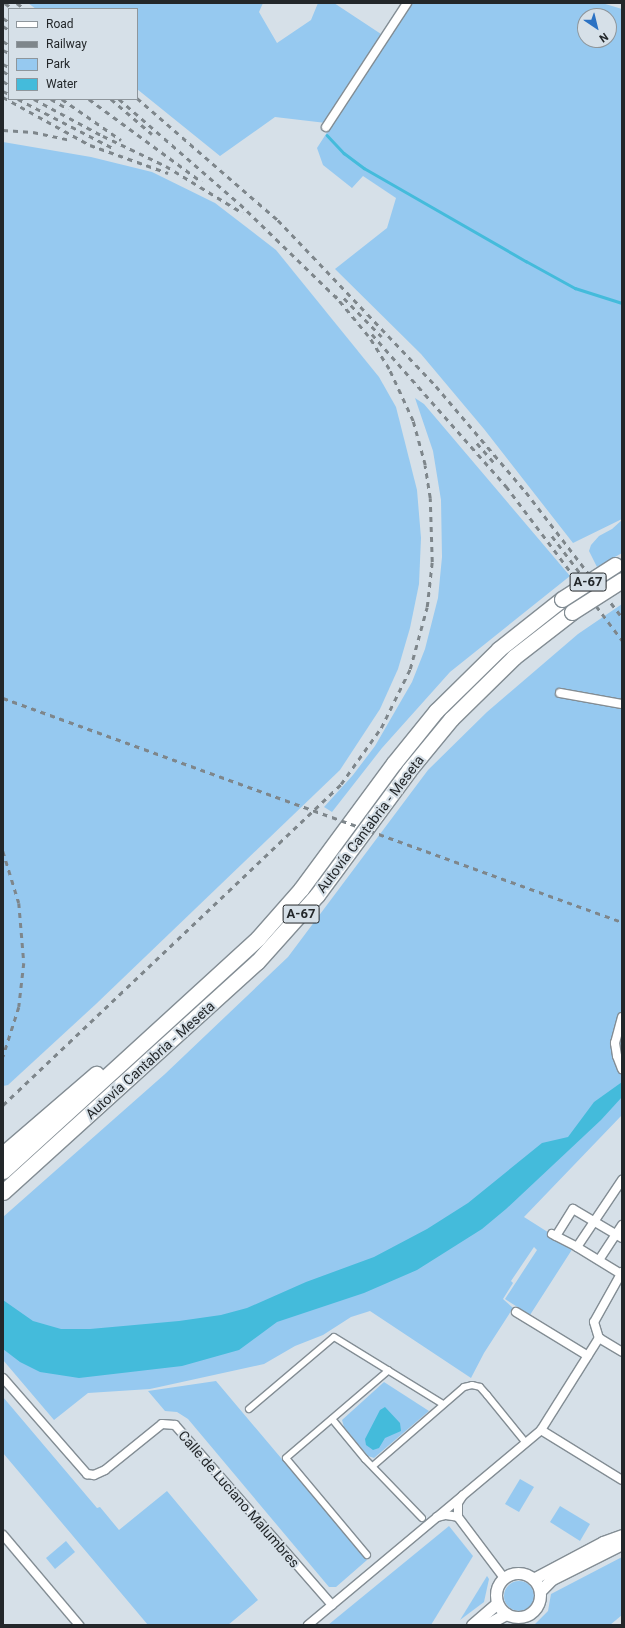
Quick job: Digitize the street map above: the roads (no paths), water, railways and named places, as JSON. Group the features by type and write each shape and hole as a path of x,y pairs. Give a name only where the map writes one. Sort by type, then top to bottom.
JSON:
{"highway":[{"name":"Autovía Cantabria - Meseta","path":"3,1171 225,970 271,924 315,872 394,763 436,711 499,649 562,599 619,563"},
{"name":"Autovía Cantabria - Meseta","path":"3,1192 108,1098 273,946 317,895 409,770 451,719 514,657 572,612 622,580"},
{"path":"3,1154 271,924"},
{"path":"3,1199 108,1098"}],"main road":[{"path":"533,1579 603,1542 622,1535"},
{"path":"540,1591 533,1579 518,1573 504,1578 496,1594 497,1602 506,1614 520,1618 527,1616 538,1605 540,1591 552,1579 622,1544"},
{"path":"472,1625 497,1602"},
{"path":"486,1625 506,1614"}],"street":[{"path":"326,127 407,3"},
{"path":"560,692 622,704"},
{"path":"622,1017 616,1043 617,1056 622,1069"},
{"path":"577,1247 622,1180"},
{"path":"619,1236 573,1209 554,1235 622,1273 596,1313 594,1328 599,1338 622,1352"},
{"path":"599,1260 619,1236 622,1225"},
{"path":"516,1312 588,1356"},
{"path":"249,1409 334,1337 443,1404"},
{"path":"308,1625 541,1430 599,1338"},
{"path":"367,1555 286,1458 389,1370"},
{"name":"Calle de Luciano Malumbres","path":"3,1378 87,1474 94,1475 105,1470 162,1424 175,1425 332,1605"},
{"path":"374,1465 464,1387 480,1387 526,1443"},
{"path":"332,1418 365,1458 374,1465 422,1518"},
{"path":"541,1430 622,1480"},
{"path":"464,1494 458,1503 458,1517 504,1578"},
{"path":"436,1517 446,1515 458,1517"},
{"path":"3,1535 79,1625"}],"water":[{"path":"622,1082 622,1097 601,1120 506,1209 482,1229 417,1270 364,1293 277,1322 239,1350 182,1366 79,1378 40,1372 20,1362 3,1349 3,1300 33,1321 61,1329 90,1329 179,1321 221,1315 247,1308 306,1282 374,1257 427,1229 468,1203 542,1143 568,1137 594,1102"},
{"path":"385,1407 400,1423 401,1431 385,1438 379,1448 373,1450 366,1445 365,1439 380,1410"}],"waterway":[{"path":"327,135 344,153 364,168 526,261 575,288 622,303"}],"railway":[{"path":"5,3 12,8"},
{"path":"17,3 24,8"},
{"path":"3,18 8,21"},
{"path":"3,26 8,29"},
{"path":"3,41 8,44"},
{"path":"3,50 8,52"},
{"path":"3,64 8,66"},
{"path":"3,71 8,74"},
{"path":"3,81 8,84"},
{"path":"3,91 8,94"},
{"path":"3,97 8,100"},
{"path":"138,99 278,220 436,386 526,492 622,617"},
{"path":"8,100 90,145 168,173"},
{"path":"20,100 113,148"},
{"path":"36,100 103,136 166,166 243,213"},
{"path":"53,100 68,109"},
{"path":"63,100 121,140"},
{"path":"90,100 202,182"},
{"path":"112,100 152,134"},
{"path":"120,100 240,204 338,299"},
{"path":"3,130 33,132 70,140"},
{"path":"3,1105 341,784 381,728 410,669 427,607 432,562 430,498 425,465 413,421 389,369 368,336 335,296"},
{"path":"344,298 382,337"},
{"path":"372,334 506,486 622,640"},
{"path":"477,443 495,464"},
{"path":"552,536 593,590"},
{"path":"3,698 622,922"},
{"path":"3,851 19,903 24,963 19,1007 3,1057"}]}
